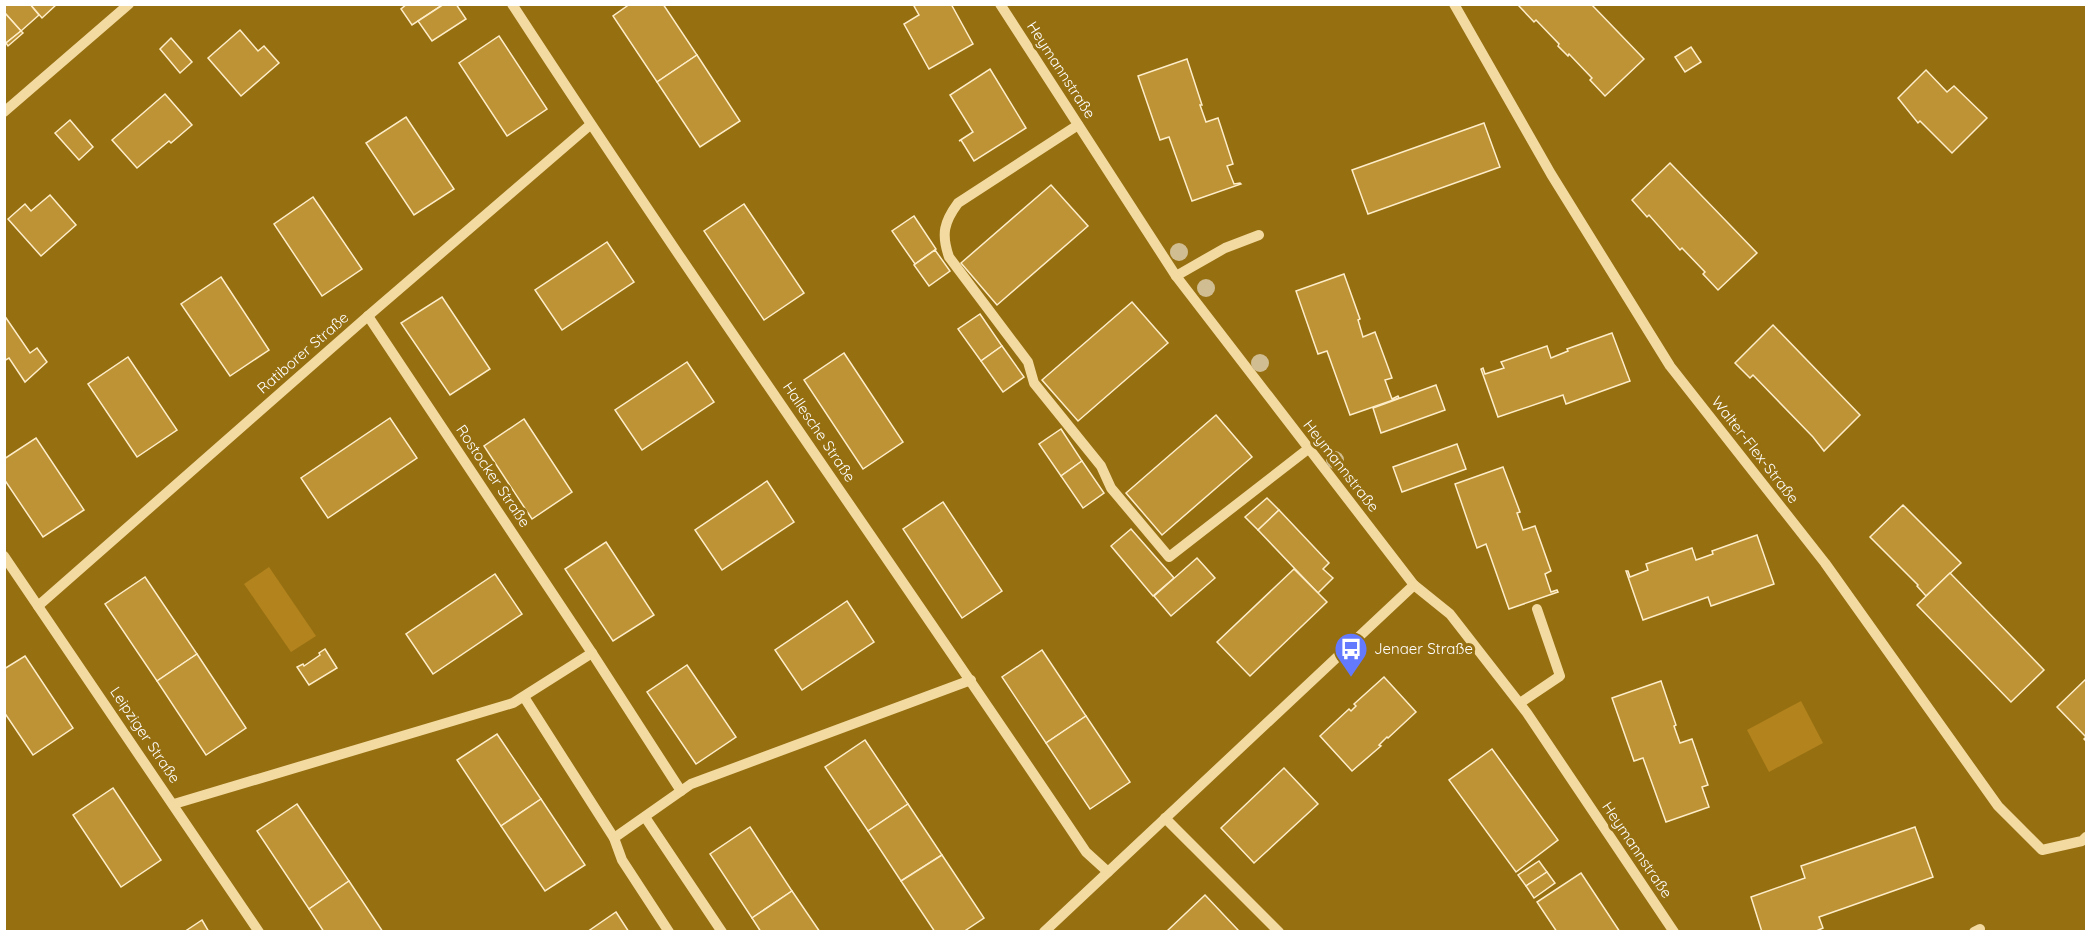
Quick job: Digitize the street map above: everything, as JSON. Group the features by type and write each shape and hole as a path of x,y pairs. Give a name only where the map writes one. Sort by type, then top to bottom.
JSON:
{"street":[{"path":"4,112 129,4"},
{"name":"Hallesche Straße","path":"512,4 590,125 971,680 1086,852 1108,872"},
{"name":"Heymannstraße","path":"1000,4 1176,276 1414,585 1450,614 1520,703 1674,932"},
{"name":"Walter-Flex-Straße","path":"1454,4 1551,174 1670,366 1825,563 1998,806 2042,850 2082,841 2086,837"},
{"name":"Ratiborer Straße","path":"38,606 368,316 590,125"},
{"path":"1078,125 958,203 950,213 945,225 945,243 949,257 1028,362 1034,383 1101,466 1112,488 1168,557 1308,449"},
{"path":"1176,276 1225,248 1259,235"},
{"name":"Rostocker Straße","path":"368,316 592,652 681,791"},
{"name":"Leipziger Straße","path":"4,556 259,932"},
{"path":"1044,932 1414,585"},
{"path":"1520,703 1560,676 1537,609"},
{"path":"174,804 513,703 592,652"},
{"path":"614,838 691,784 971,680"},
{"path":"524,697 614,838 622,860 669,932"},
{"path":"645,817 722,932"},
{"path":"1165,818 1279,932"}],"shaded area":[{"path":"269,567 316,636 291,652 244,584"},
{"path":"1801,701 1823,743 1769,772 1747,730"}],"building":[{"path":"4,4 30,4 39,15 21,31 4,12"},
{"path":"30,4 57,4 42,18"},
{"path":"407,4 444,4 412,25 401,9"},
{"path":"444,4 456,4 466,19 432,41 418,21"},
{"path":"630,4 663,4 697,55 657,82 613,16"},
{"path":"951,4 973,44 929,69 904,24 919,15 914,6"},
{"path":"1521,4 1591,4 1644,59 1605,96 1590,80 1592,78 1558,46 1559,44 1536,20 1534,22 1519,6"},
{"path":"4,12 21,31 6,43 4,41"},
{"path":"240,30 258,51 264,46 279,63 241,96 208,58"},
{"path":"21,31 23,33 8,46 6,43"},
{"path":"499,36 547,109 507,136 459,63"},
{"path":"171,38 192,62 180,73 160,49"},
{"path":"1691,47 1701,62 1685,72 1675,57"},
{"path":"697,55 740,121 700,147 657,82"},
{"path":"1187,59 1206,122 1218,118 1233,164 1227,166 1234,184 1241,184 1192,201 1169,137 1160,140 1138,76"},
{"path":"990,69 1026,128 974,161 961,140 959,141 973,132 950,95"},
{"path":"1926,70 1947,92 1954,86 1987,118 1952,153 1920,121 1918,123 1898,98"},
{"path":"165,94 192,125 137,168 112,140"},
{"path":"406,117 454,189 414,215 366,143"},
{"path":"70,120 93,147 79,160 55,133"},
{"path":"1484,123 1500,167 1368,214 1352,170"},
{"path":"1670,163 1757,253 1718,290 1703,274 1705,272 1682,248 1680,250 1649,215 1647,217 1632,200"},
{"path":"1051,185 1088,226 997,305 961,263"},
{"path":"50,195 76,225 41,256 8,219 25,204 31,211"},
{"path":"313,197 362,269 322,296 274,224"},
{"path":"744,204 804,293 764,320 704,231"},
{"path":"914,216 936,249 915,264 892,231"},
{"path":"607,242 634,282 562,330 535,290"},
{"path":"935,250 950,271 929,286 914,265"},
{"path":"1344,274 1360,319 1358,320 1363,337 1375,332 1392,378 1385,380 1392,399 1398,396 1399,398 1350,415 1327,351 1318,354 1296,291"},
{"path":"221,277 269,350 230,376 181,304"},
{"path":"442,297 490,369 450,395 401,323"},
{"path":"1132,302 1168,343 1078,421 1042,380"},
{"path":"980,314 1002,346 981,361 958,329"},
{"path":"4,315 30,353 37,348 47,362 25,382 9,358 4,361"},
{"path":"1773,325 1860,415 1824,451 1753,375 1750,378 1735,363"},
{"path":"1612,333 1630,381 1566,404 1563,395 1498,417 1481,369 1483,368 1485,374 1504,368 1501,362 1547,346 1551,358 1568,351 1567,349"},
{"path":"1002,346 1024,377 1003,392 981,361"},
{"path":"844,353 903,442 863,469 804,380"},
{"path":"128,357 177,430 137,457 88,384"},
{"path":"687,362 714,402 642,450 615,410"},
{"path":"1436,385 1445,410 1381,433 1373,408"},
{"path":"1216,415 1252,457 1162,535 1126,493"},
{"path":"390,418 417,458 328,518 301,478"},
{"path":"524,419 572,492 532,519 484,446"},
{"path":"1061,429 1082,461 1061,476 1039,444"},
{"path":"36,438 84,510 43,537 4,479 4,459"},
{"path":"1457,444 1466,469 1402,492 1393,467"},
{"path":"1082,461 1104,493 1083,508 1061,476"},
{"path":"1503,467 1520,512 1517,513 1523,530 1535,526 1551,571 1545,574 1551,592 1557,590 1558,592 1509,609 1486,544 1477,548 1455,484"},
{"path":"767,481 794,522 722,570 695,530"},
{"path":"1267,498 1279,510 1258,530 1245,517"},
{"path":"943,502 1002,591 962,618 903,529"},
{"path":"1903,505 1961,563 1926,596 1870,537"},
{"path":"1279,510 1329,563 1323,569 1333,578 1318,593 1258,530"},
{"path":"1131,529 1174,578 1153,596 1111,546"},
{"path":"1757,535 1774,584 1711,606 1708,597 1643,620 1626,571 1630,577 1648,570 1646,564 1692,548 1696,560 1713,554 1712,551"},
{"path":"606,542 654,615 613,641 565,569"},
{"path":"1197,558 1215,578 1171,616 1154,596"},
{"path":"1294,569 1327,602 1250,676 1217,642"},
{"path":"1950,573 2044,670 2011,702 1917,605"},
{"path":"495,574 522,614 433,674 406,634"},
{"path":"145,577 197,654 157,681 105,604"},
{"path":"847,601 874,642 802,690 775,650"},
{"path":"325,649 337,668 309,685 297,667 303,664 304,666"},
{"path":"1042,650 1086,716 1046,743 1002,677"},
{"path":"197,654 246,728 206,755 157,681"},
{"path":"25,656 73,728 33,755 4,712 4,669"},
{"path":"687,665 736,737 696,764 647,692"},
{"path":"1384,677 1416,712 1352,771 1320,736 1349,709 1351,711 1356,706 1354,704"},
{"path":"2086,679 2086,737 2057,707"},
{"path":"1661,681 1680,743 1692,739 1708,785 1702,787 1709,807 1666,822 1643,758 1634,761 1612,698"},
{"path":"1086,716 1130,782 1090,809 1046,743"},
{"path":"497,734 541,799 501,826 457,760"},
{"path":"865,740 908,804 868,831 825,767"},
{"path":"1492,749 1558,840 1516,872 1449,780"},
{"path":"1284,768 1318,804 1254,863 1221,828"},
{"path":"113,788 161,860 121,887 73,815"},
{"path":"541,799 585,865 545,891 501,826"},
{"path":"297,804 349,881 309,909 257,831"},
{"path":"908,804 942,855 901,881 868,831"},
{"path":"750,827 792,891 752,918 710,854"},
{"path":"1915,827 1933,877 1819,917 1823,928 1814,932 1762,932 1751,897 1805,878 1801,866"},
{"path":"942,855 984,918 963,932 935,932 901,881"},
{"path":"1539,861 1547,872 1526,886 1518,875"},
{"path":"1547,872 1555,883 1534,898 1526,886"},
{"path":"1581,873 1620,932 1557,932 1537,902"},
{"path":"349,881 383,932 324,932 309,909"},
{"path":"792,891 820,932 761,932 752,918"},
{"path":"1205,895 1238,930 1236,932 1166,932"},
{"path":"616,912 629,932 587,932"},
{"path":"202,920 209,932 184,932"}],"place":[{"name":"Jenaer Straße","path":"1351,678"}]}
